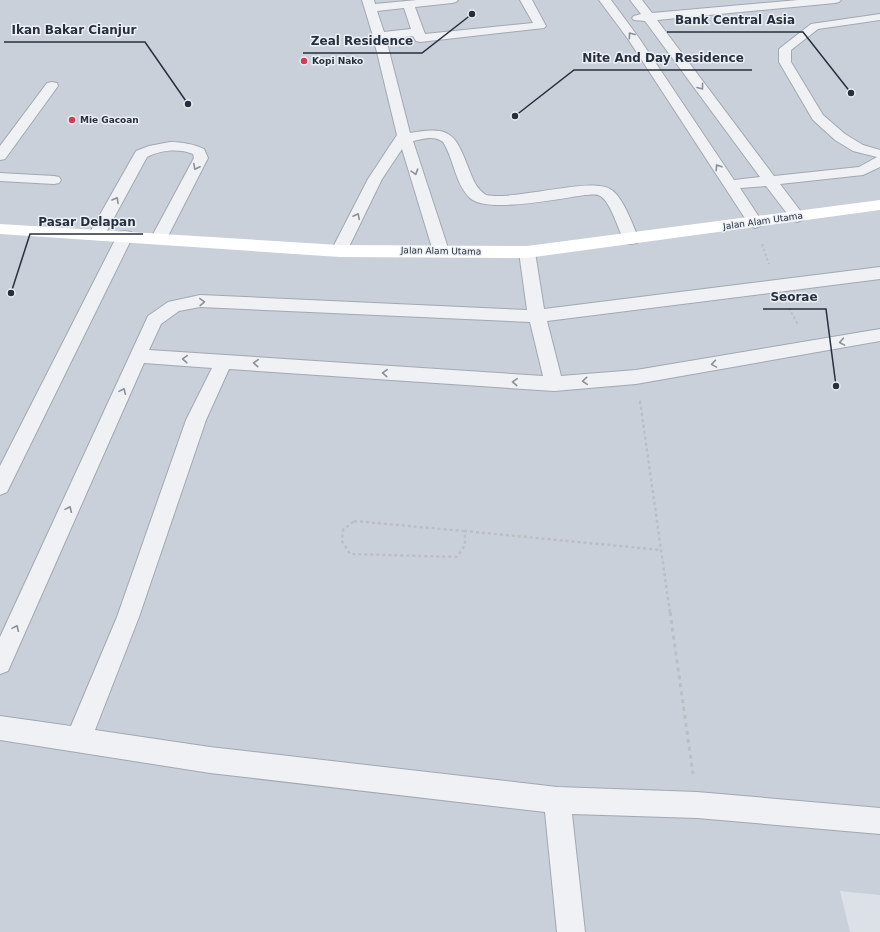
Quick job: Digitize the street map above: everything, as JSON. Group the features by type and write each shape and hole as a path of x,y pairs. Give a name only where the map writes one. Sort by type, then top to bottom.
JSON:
{"main road":[{"name":"Jalan Alam Utama","path":"0,229 339,250 527,252 632,240 880,205"}],"lane":[{"path":"441,251 403,138 379,36 369,4 408,4 452,0"},
{"path":"408,4 420,38 540,26 526,0"},
{"path":"605,0 620,20 755,223"},
{"path":"636,0 797,217"},
{"path":"620,20 835,0"},
{"path":"880,17 815,26 785,49 785,62 818,117 840,137 858,148 880,154"},
{"path":"379,36 418,32"},
{"path":"0,156 52,86"},
{"path":"339,250 375,179 403,138 430,134 442,135 450,142 473,193 481,198 496,201 585,190 605,193 611,199 632,240"},
{"path":"98,234 141,154 149,149 159,147 193,148 199,152 201,158 159,238"},
{"path":"730,185 863,171 880,161"},
{"path":"0,177 54,180"},
{"path":"0,486 9,450 125,236"},
{"path":"527,252 537,316 554,384"},
{"path":"0,663 154,320 174,306 200,301 537,316 880,273"},
{"path":"138,356 554,384 636,377 880,335"},
{"path":"78,740 128,616 196,420 224,362"},
{"path":"0,728 210,760 557,800 697,805 880,821"},
{"path":"557,800 571,932"}],"path":[{"path":"755,223 776,285 810,348"},
{"path":"636,377 697,805"},
{"path":"464,531 467,541 463,550 456,557 350,554 342,541 343,530 354,520 661,550"}],"shaded area":[{"path":"0,0 880,0 880,895 840,891 850,932 0,932"}],"place":[{"name":"Zeal Residence","path":"472,14"},
{"name":"Kopi Nako","path":"304,61"},
{"name":"Bank Central Asia","path":"851,93"},
{"name":"Ikan Bakar Cianjur","path":"188,104"},
{"name":"Nite And Day Residence","path":"515,116"},
{"name":"Mie Gacoan","path":"72,120"},
{"name":"Pasar Delapan","path":"11,293"},
{"name":"Seorae","path":"836,386"}]}
